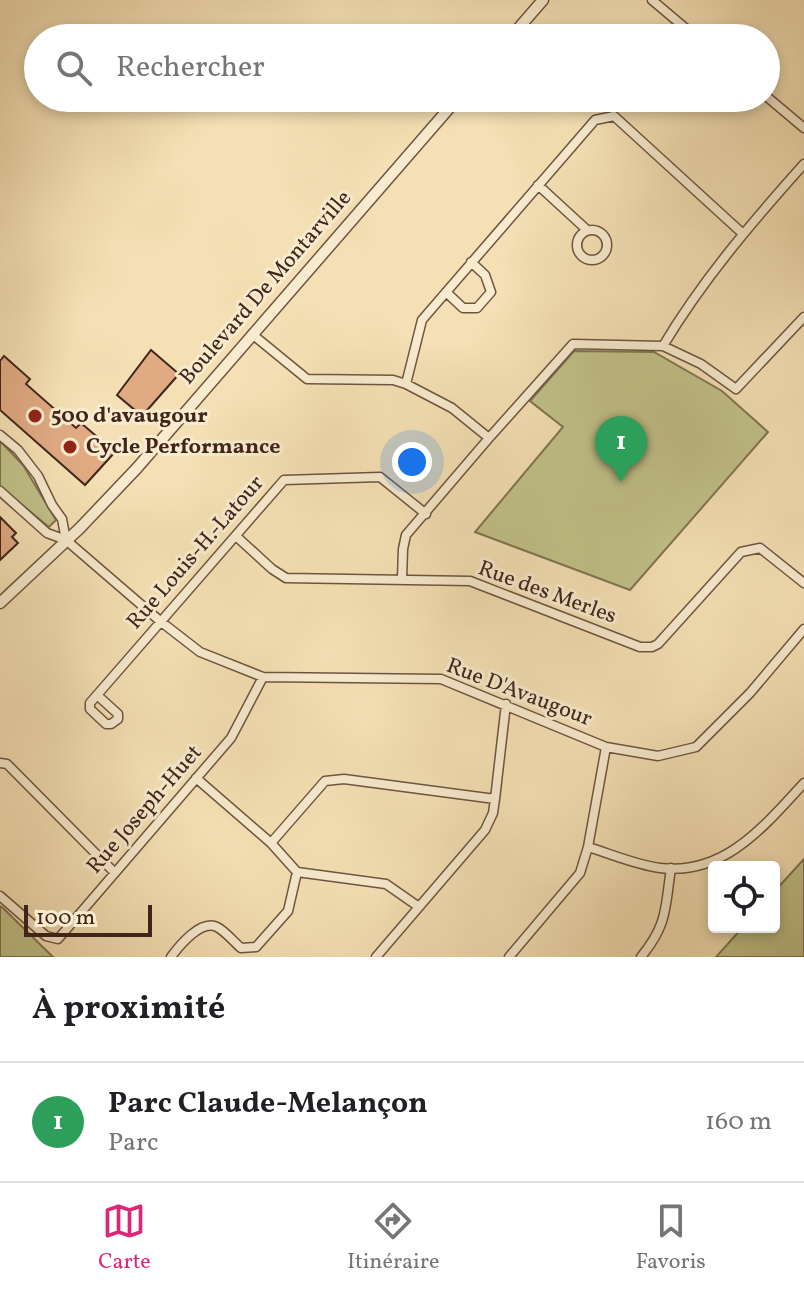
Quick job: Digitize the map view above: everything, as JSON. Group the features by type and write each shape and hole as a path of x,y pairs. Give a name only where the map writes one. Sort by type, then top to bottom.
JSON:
{"street":[{"path":"522,24 543,0"},
{"path":"652,0 680,24"},
{"path":"780,108 804,128"},
{"name":"Boulevard De Montarville","path":"0,603 137,468 446,112"},
{"path":"406,384 422,320 595,120 614,116 742,233"},
{"path":"663,346 685,310 742,233 804,164"},
{"path":"538,185 587,230"},
{"path":"446,292 463,308 477,308 491,292 485,275 471,262"},
{"path":"402,579 406,535 573,344 663,346 701,364 736,389 804,317"},
{"path":"252,334 307,379 393,380 406,384 452,408 489,438"},
{"name":"Rue D'Avaugour","path":"0,435 18,450 38,476 62,519 66,540"},
{"name":"Rue Louis-H.-Latour","path":"97,695 284,480 380,477 426,514"},
{"name":"Rue D'Avaugour","path":"0,491 47,533 66,540 200,652 263,677 441,679 606,747 658,756 696,747 750,693 804,629"},
{"name":"Rue des Merles","path":"237,537 286,578 470,581 640,647 658,644 741,552 760,548 804,583"},
{"name":"Rue Joseph-Huet","path":"0,896 46,936 58,939 231,738 263,677"},
{"path":"376,957 485,830 493,813 506,704"},
{"path":"509,957 580,873 588,847 606,747"},
{"path":"0,763 7,764 115,873"},
{"path":"196,778 271,843 297,872 386,884 419,907"},
{"path":"271,843 325,781 344,779 495,799"},
{"path":"588,847 660,868 697,866 735,851 755,836 804,783"},
{"path":"641,957 657,938 663,921 671,868"},
{"path":"171,957 182,941 207,926 216,926 241,948 256,947 288,911 297,872"}],"green space":[{"path":"574,351 654,352 722,391 768,432 630,590 475,532 563,427 530,401"},
{"path":"0,441 23,465 56,520 49,527 0,487"},
{"path":"804,859 804,957 716,957 738,933 780,933 780,885"},
{"path":"0,906 3,908 53,957 0,957"}],"building":[{"path":"151,350 179,374 142,416 117,395"},
{"name":"500 d'avaugour","path":"4,356 30,379 26,384 76,428 81,423 115,452 85,485 0,410 0,361"},
{"path":"0,517 16,533 12,537 18,543 0,560"}],"place":[{"name":"500 d'avaugour","path":"35,416"},
{"name":"Cycle Performance","path":"70,447"},
{"name":"Parc Claude-Melançon","path":"621,482"}]}
